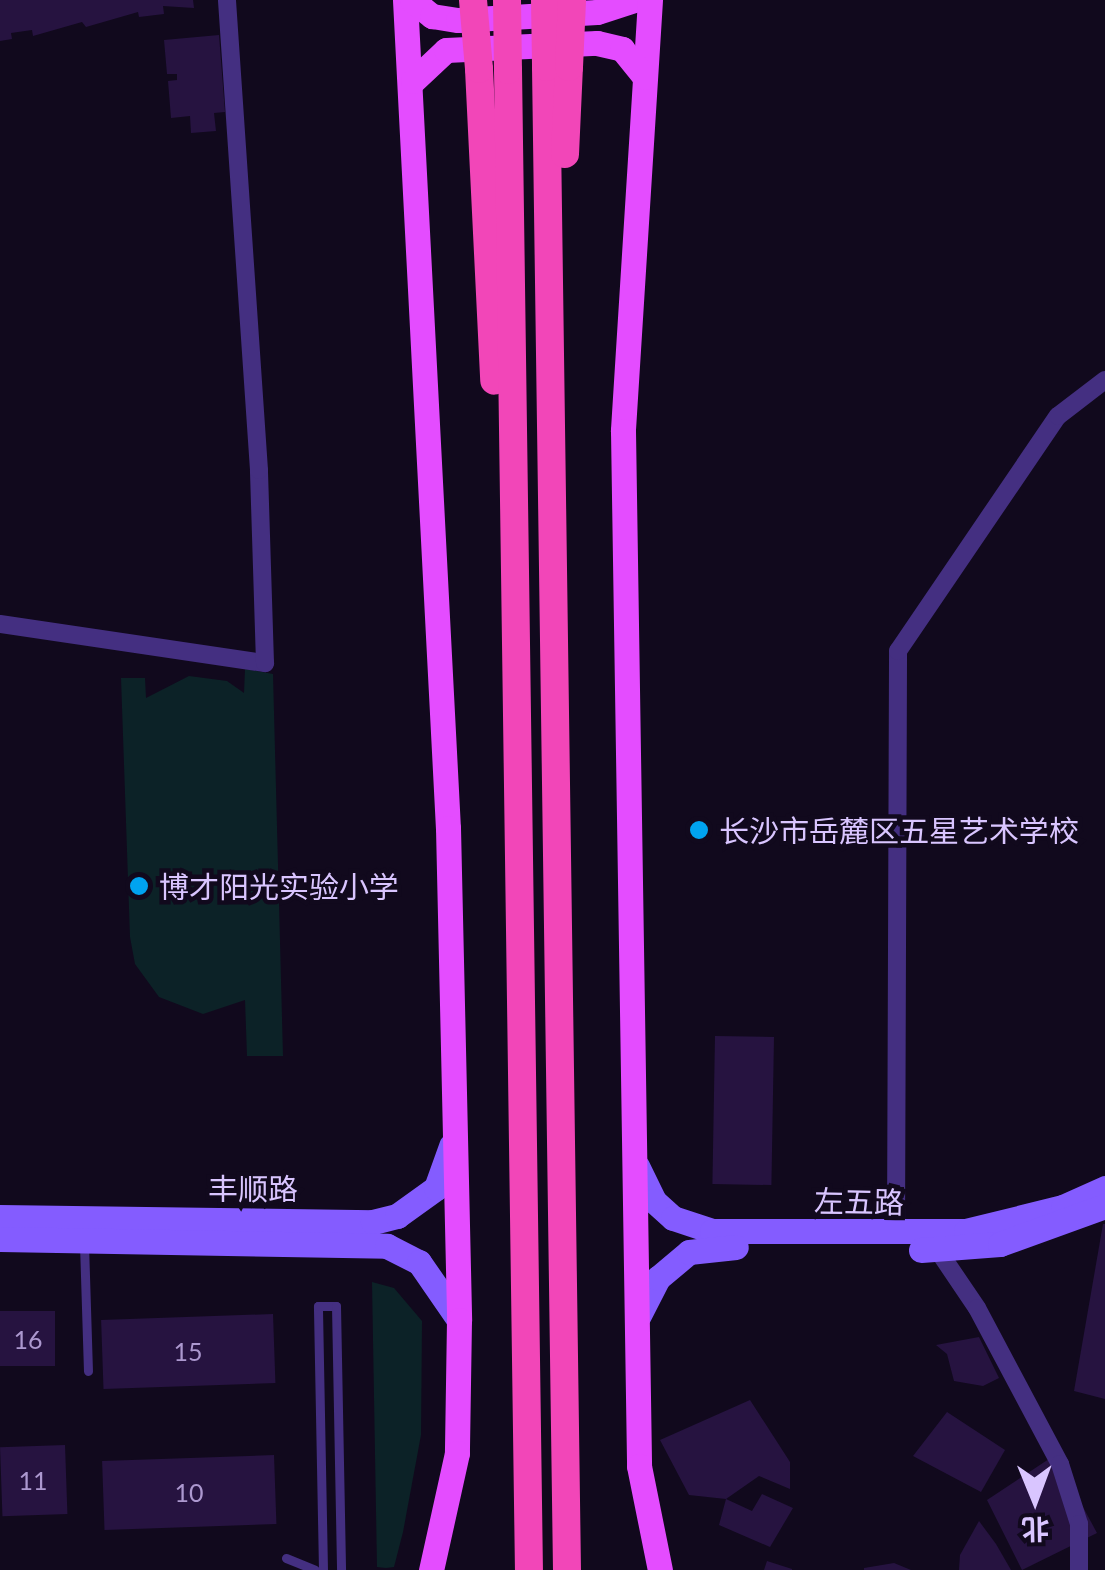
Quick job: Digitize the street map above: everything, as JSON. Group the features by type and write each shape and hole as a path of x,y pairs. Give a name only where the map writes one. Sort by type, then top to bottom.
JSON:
{"highway":[{"path":"473,0 505,611 516,712"},
{"path":"506,0 529,1570"},
{"path":"545,0 557,67 554,430 567,1570"},
{"path":"557,67 572,0"}],"main road":[{"path":"408,0 444,20 597,12 632,0"},
{"path":"408,0 448,808 459,1320 457,1453 431,1570"},
{"path":"650,0 623,432 639,1466 660,1570"},
{"path":"413,81 446,50 598,44 622,49 645,78"},
{"name":"丰顺路","path":"0,1216 373,1222 397,1216 436,1188 447,1172 453,1132"},
{"name":"左五路","path":"636,1166 654,1201 692,1228 896,1234 933,1242 1007,1224 1105,1188"},
{"name":"左五路","path":"639,1314 658,1278 702,1247 1000,1244 1105,1206"},
{"path":"0,1238 386,1246 419,1262 459,1320"}],"street":[{"path":"0,624 265,662 259,470 227,0"},
{"path":"896,1234 898,650 1058,416 1105,380"},
{"path":"933,1242 1060,1464 1079,1524 1079,1570"}],"lane":[{"path":"84,1240 88,1371"},
{"path":"323,1570 318,1306 336,1306 341,1570"},
{"path":"286,1558 314,1570"}],"green space":[{"path":"245,669 273,674 283,1056 247,1056 245,1000 203,1014 159,997 135,964 130,937 121,678 145,678 146,698 189,676 227,681 244,693"},
{"path":"372,1282 394,1288 422,1321 421,1435 394,1567 386,1568 377,1567"}],"building":[{"path":"0,0 193,0 194,8 163,6 164,14 139,17 138,12 86,27 82,22 33,36 32,30 11,33 12,39 0,41"},
{"path":"219,35 225,112 214,113 216,131 191,133 190,116 171,118 168,81 177,80 177,74 167,74 164,40"},
{"path":"715,1036 774,1037 771,1185 712,1184"},
{"path":"1105,1224 1105,1399 1074,1391"},
{"path":"0,1311 55,1311 55,1366 0,1366"},
{"path":"273,1314 275,1383 104,1389 101,1320"},
{"path":"979,1337 999,1378 983,1386 954,1381 947,1354 936,1345"},
{"path":"750,1400 790,1462 790,1489 759,1476 726,1499 689,1495 660,1440"},
{"path":"947,1412 1005,1450 981,1492 913,1456"},
{"path":"65,1445 67,1514 2,1516 0,1447"},
{"path":"274,1455 276,1524 105,1530 102,1461"},
{"path":"1055,1455 1097,1533 1022,1570 987,1500"},
{"path":"762,1494 793,1508 770,1547 719,1525 726,1499 752,1511"},
{"path":"979,1521 1011,1570 959,1570 960,1555"},
{"path":"767,1561 792,1569 792,1570 764,1570"},
{"path":"894,1563 911,1570 864,1570 864,1568"}],"place":[{"name":"长沙市岳麓区五星艺术学校","path":"699,830"},
{"name":"博才阳光实验小学","path":"139,886"}]}
